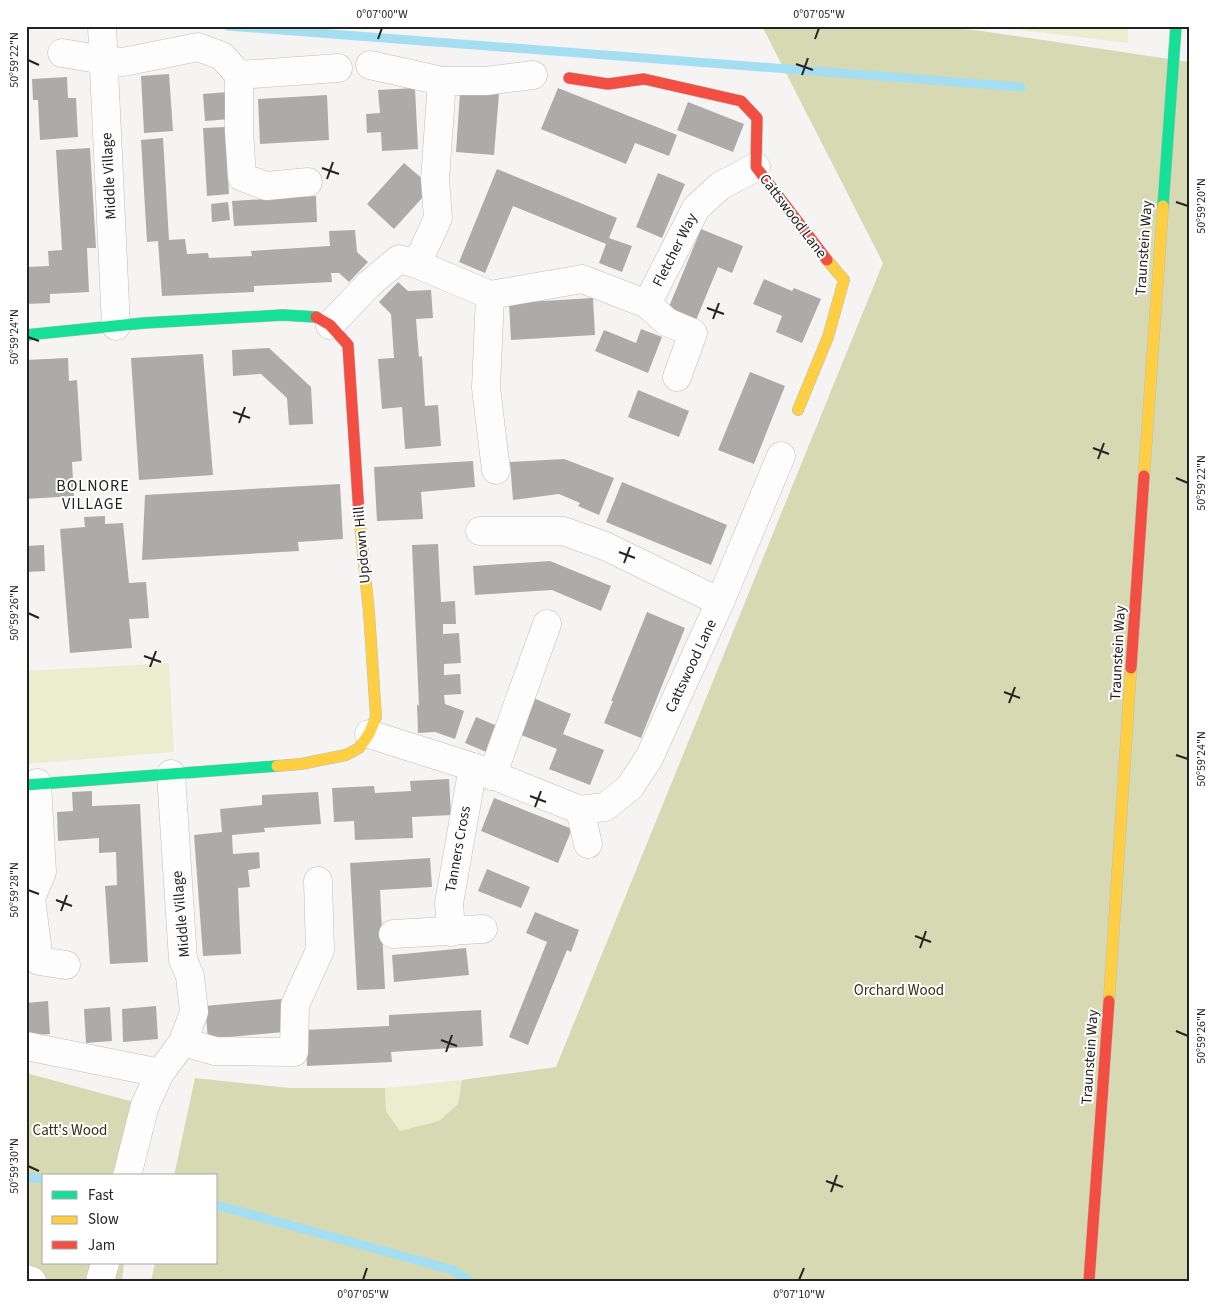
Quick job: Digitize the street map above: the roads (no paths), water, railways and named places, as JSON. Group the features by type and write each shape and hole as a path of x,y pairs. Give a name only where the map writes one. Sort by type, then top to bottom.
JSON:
{"main road":[{"name":"Traunstein Way","path":"1089,1281 1128,733 1145,446 1176,26"},
{"name":"Cattswood Lane","path":"569,78 608,84 644,80 741,101 757,118 756,167 823,256 844,280 828,337 798,410"},
{"name":"Updown Hill","path":"26,335 116,326 283,315 314,316 330,326 348,345 376,716 369,734 359,748 346,755 327,760 301,764 32,784"}],"street":[{"name":"Middle Village","path":"102,26 116,326"},
{"path":"62,53 122,62 198,47 222,56 240,76 242,178 266,186 308,182"},
{"path":"370,65 442,82 533,75"},
{"path":"240,76 338,68"},
{"path":"417,264 438,218 435,179 442,82"},
{"name":"Fletcher Way","path":"648,304 696,208 720,186 756,167"},
{"path":"330,326 369,284 399,260 417,264 490,296 486,388 496,470"},
{"name":"Fletcher Way","path":"490,296 582,279 648,304 667,322 693,333 677,377"},
{"name":"Cattswood Lane","path":"580,810 605,807 630,787 649,758 720,602 781,456"},
{"path":"480,531 563,531 605,546 720,602"},
{"name":"Tanners Cross","path":"451,932 449,903 482,772 548,624"},
{"path":"369,734 482,772 580,810 588,844"},
{"name":"Middle Village","path":"128,1174 145,1105 160,1073 183,1042 194,1012 190,976 183,960 171,774"},
{"name":"Updown Hill","path":"32,784 42,872 31,898 39,961 66,965"},
{"path":"183,1042 215,1051 294,1052 295,1005 320,950 318,880"},
{"path":"393,934 483,929"},
{"path":"26,1046 160,1073"},
{"path":"26,1279 32,1281"}],"waterway":[{"path":"228,26 1021,87"},
{"path":"26,1177 42,1179"},
{"path":"218,1206 453,1270 470,1281"}],"district":[{"name":"BOLNORE VILLAGE","path":"93,495"}],"park label":[{"name":"Orchard Wood","path":"899,990"},
{"name":"Catt's Wood","path":"70,1130"}]}
